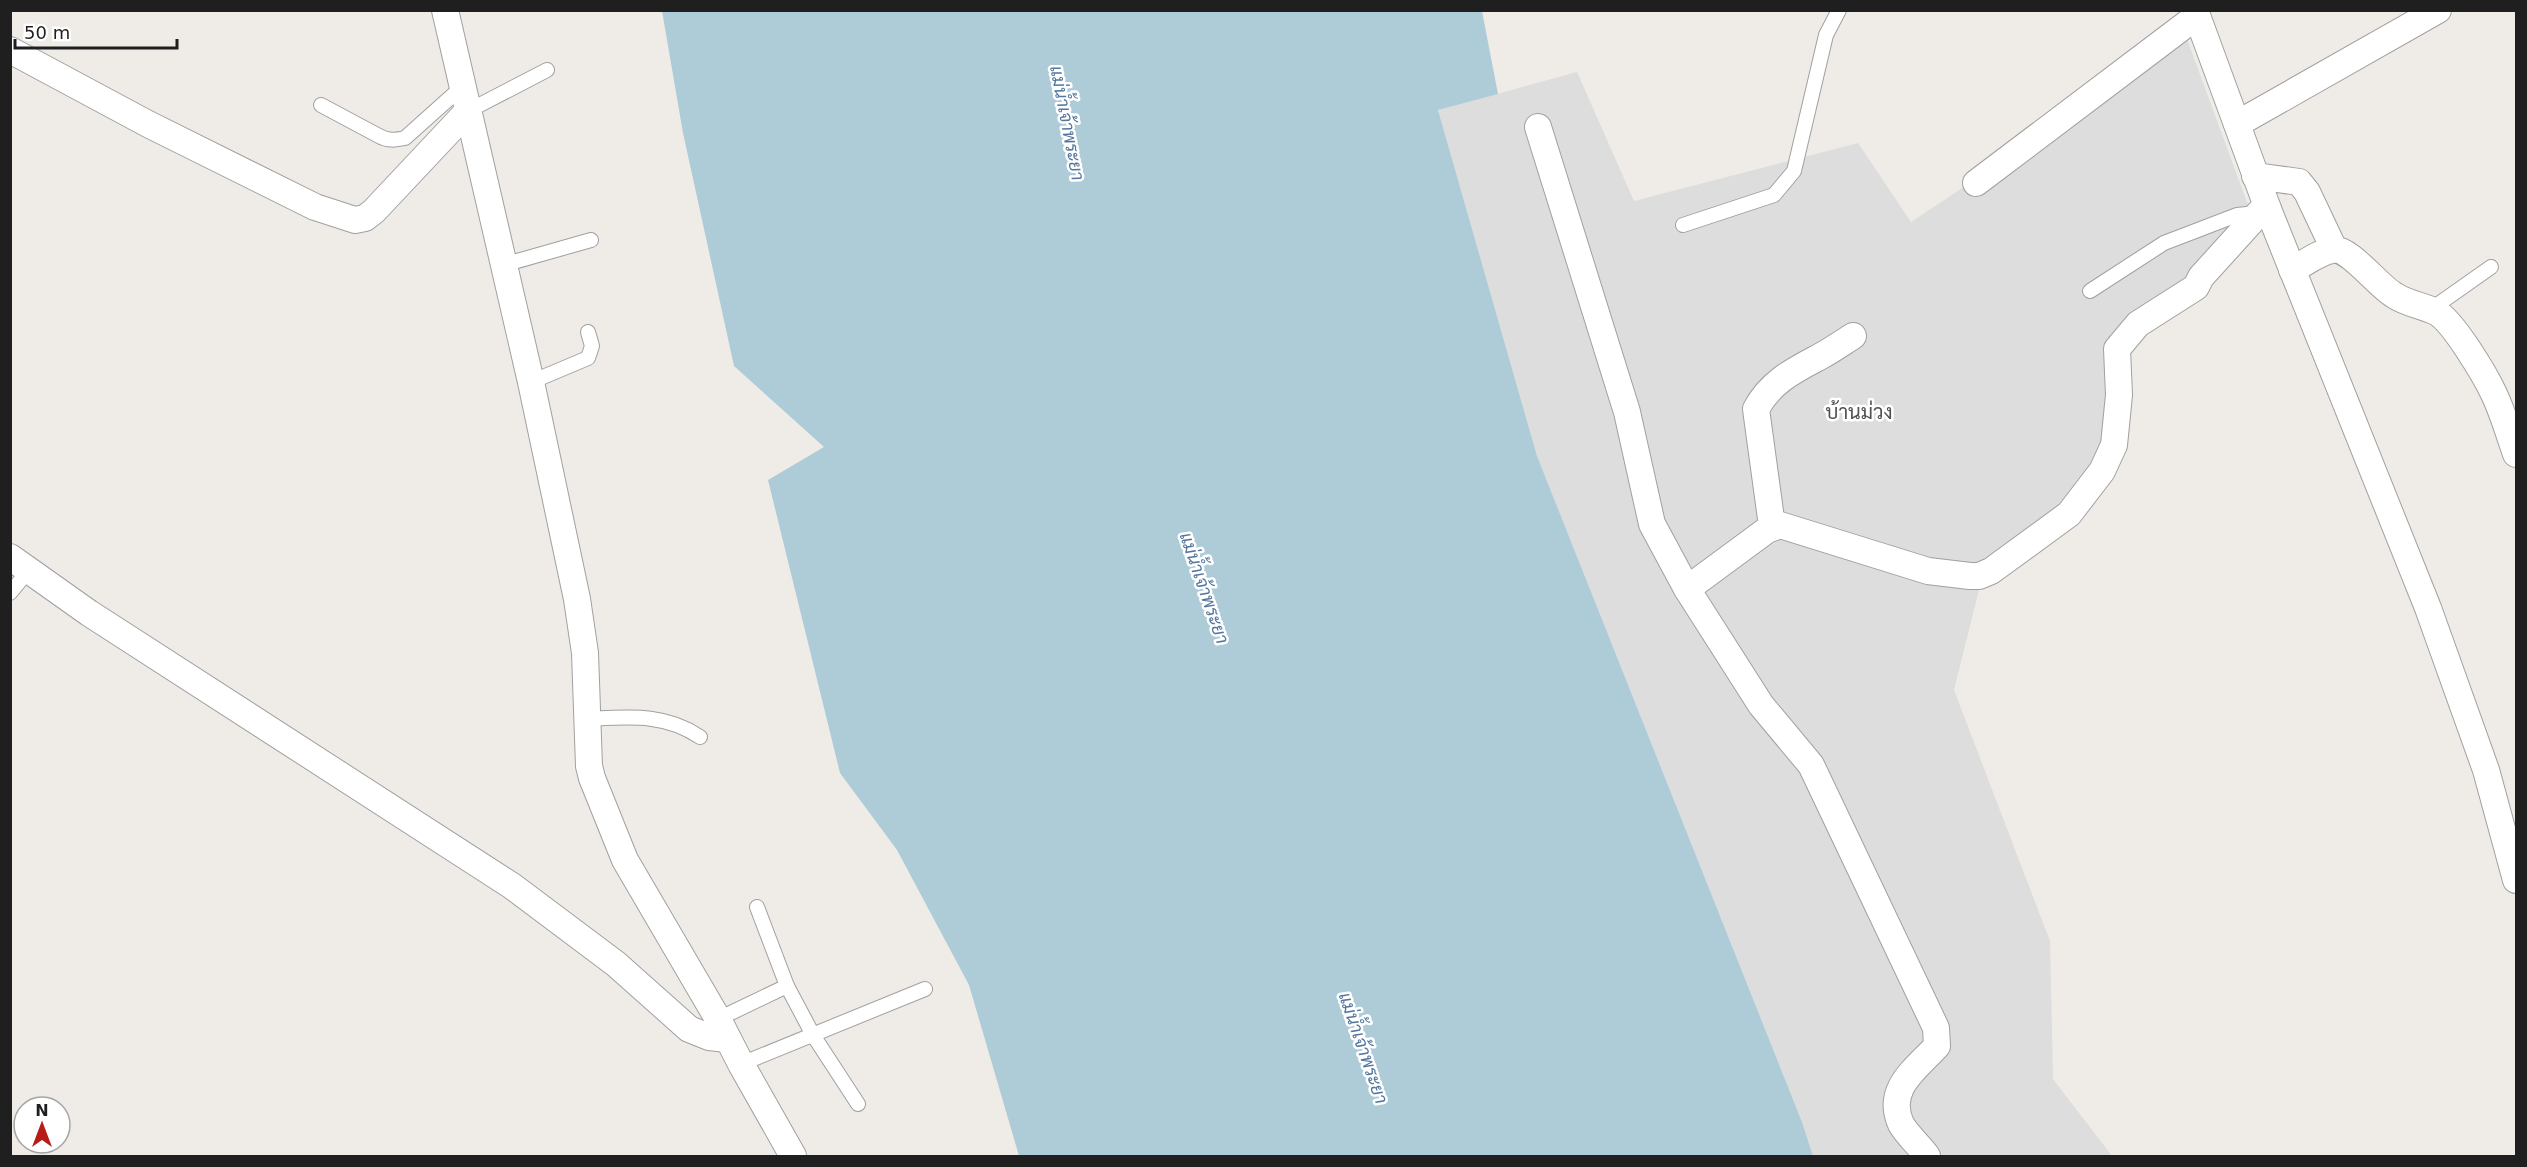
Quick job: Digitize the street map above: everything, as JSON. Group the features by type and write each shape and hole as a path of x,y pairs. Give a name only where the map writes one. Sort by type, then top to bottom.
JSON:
{"street":[{"path":"445,10 502,265 531,382 577,600 585,653 590,772 626,860 793,1156"},
{"path":"2236,123 2438,10"},
{"path":"1976,183 2196,13 2255,176 2263,211 2292,270 2428,608 2486,770 2517,880"},
{"path":"10,50 148,124 315,207 348,220 365,218 374,211 465,99"},
{"path":"1538,127 1627,412 1652,524 1687,589 1761,705 1811,765 1936,1028 1937,1046 1898,1089 1896,1105 1902,1125 1927,1156"},
{"path":"2255,176 2299,182 2307,192 2331,243 2350,255 2367,274 2392,295 2437,313 2453,328 2494,393 2517,454"},
{"path":"1687,589 1772,526 1780,525 1936,572 1979,576 2004,563 2070,514 2111,455 2119,395 2117,355 2120,346 2139,324 2196,287 2201,277 2263,211"},
{"path":"2292,270 2331,243"},
{"path":"1772,526 1756,409 1788,372 1820,357 1853,336"},
{"path":"20,563 89,613 530,899 616,964 689,1029 709,1037 723,1029"}],"lane":[{"path":"1683,225 1774,195 1794,171 1826,35 1839,10"},
{"path":"321,105 386,140 405,138 465,99 547,70"},
{"path":"2090,291 2164,243 2237,215 2263,211"},
{"path":"502,265 591,240"},
{"path":"2430,310 2491,267"},
{"path":"531,382 588,358 592,346 588,332"},
{"path":"10,593 20,563"},
{"path":"589,719 644,716 677,724 700,736"},
{"path":"757,907 787,986 813,1035 858,1104"},
{"path":"723,1029 787,986"},
{"path":"741,1064 925,989"}],"shaded area":[{"path":"2180,20 2255,224 2126,335 2127,449 2076,524 1984,570 1954,690 2050,941 2053,1079 2112,1156 1813,1156 1802,1122 1537,456 1438,110 1577,72 1634,201 1858,143 1911,222 2065,120"}],"water":[{"name":"แม่น้ำเจ้าพระยา","path":"662,11 1482,11 1498,94 1438,110 1537,456 1802,1122 1813,1156 1019,1156 969,985 897,850 840,773 768,480 824,447 734,366 683,133"}],"district":[{"name":"บ้านม่วง","path":"1859,412"}]}
